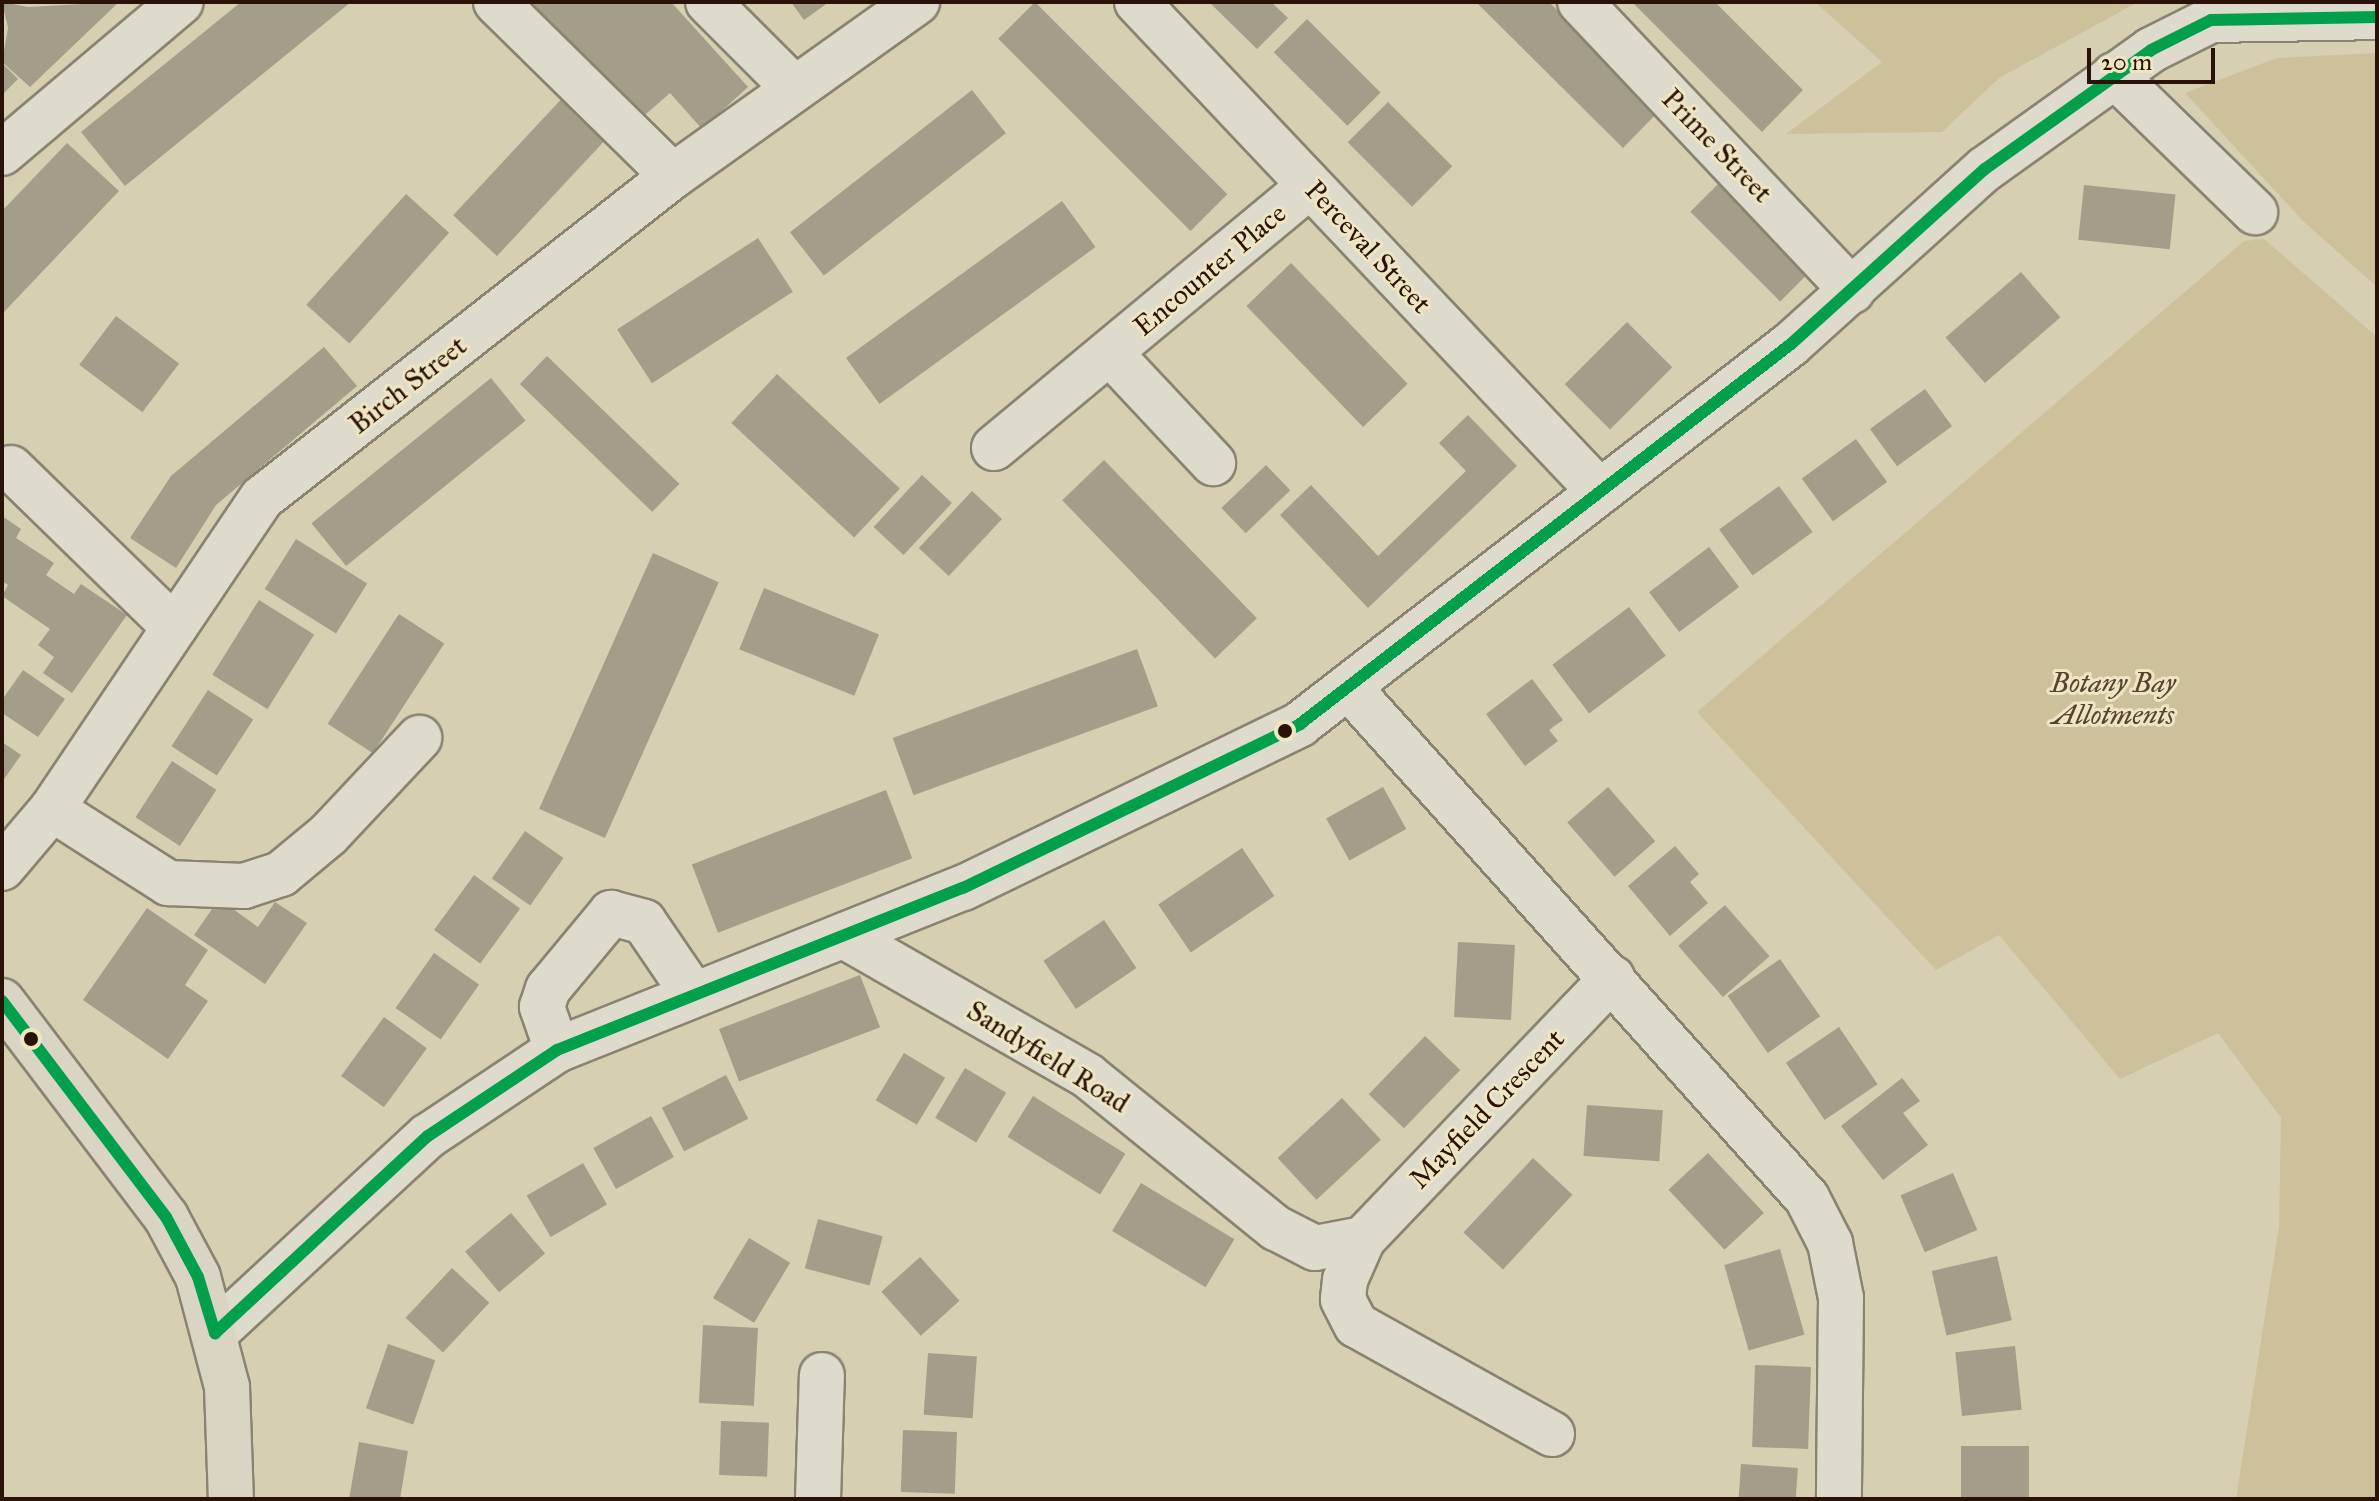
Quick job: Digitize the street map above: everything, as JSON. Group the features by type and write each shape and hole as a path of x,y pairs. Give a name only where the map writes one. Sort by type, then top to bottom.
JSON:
{"main road":[{"path":"2,1001 166,1217 198,1277 227,1387 231,1499"}],"street":[{"path":"2,153 181,2"},
{"path":"496,2 673,176"},
{"path":"708,2 792,86"},
{"name":"Birch Street","path":"2,868 52,809 262,498 673,176 792,86 917,2"},
{"name":"Perceval Street","path":"1137,2 1600,492"},
{"name":"Prime Street","path":"1580,2 1852,291"},
{"path":"215,1333 428,1136 557,1050 963,888 1231,763 1350,689 1852,291 1985,169 2114,75 2211,20 2377,17"},
{"path":"2114,75 2255,212"},
{"name":"Encounter Place","path":"994,448 1310,186"},
{"name":"Encounter Place","path":"1110,353 1213,463"},
{"path":"11,468 174,627"},
{"path":"1350,689 1472,819 1807,1198 1830,1243 1845,1357 1839,1499"},
{"path":"52,809 168,883 244,886 281,874 329,834 419,738"},
{"path":"557,1050 542,1007 548,989 611,913 644,922 693,994"},
{"name":"Sandyfield Road","path":"844,936 1088,1076 1276,1228 1315,1248 1363,1239"},
{"name":"Mayfield Crescent","path":"1363,1239 1612,978"},
{"path":"1363,1239 1343,1299 1356,1325 1552,1434"},
{"path":"818,1499 822,1375"}],"green space":[{"path":"1815,2 2138,2 1999,78 1942,132 1786,134 1882,62"},
{"path":"2377,53 2377,287 2303,221 2185,93 2277,58"},
{"name":"Botany Bay Allotments","path":"2264,239 2377,337 2377,1499 2236,1499 2279,1227 2281,1118 2218,1033 2120,1079 1999,935 1936,970 1697,712 2244,241"}],"building":[{"path":"2,2 28,7 119,2 30,87 2,62 8,28"},
{"path":"241,2 351,2 125,186 81,132"},
{"path":"531,2 671,2 748,87 702,129 670,93 638,121"},
{"path":"791,2 829,2 804,20"},
{"path":"1035,2 1227,194 1191,231 998,39"},
{"path":"1209,2 1271,2 1288,18 1257,49"},
{"path":"1476,2 1549,2 1659,111 1623,148"},
{"path":"1632,2 1715,2 1803,90 1762,132"},
{"path":"1307,19 1381,93 1347,126 1274,52"},
{"path":"2,63 18,79 2,95"},
{"path":"972,90 1006,133 824,276 790,232"},
{"path":"567,93 611,134 497,256 453,215"},
{"path":"1388,102 1452,166 1412,207 1348,142"},
{"path":"67,143 119,191 2,314 2,211"},
{"path":"1725,177 1815,267 1780,301 1690,212"},
{"path":"2084,185 2175,195 2170,249 2078,240"},
{"path":"406,194 449,233 349,344 306,305"},
{"path":"1062,201 1096,247 879,404 846,358"},
{"path":"758,238 793,292 652,383 617,329"},
{"path":"1291,263 1408,384 1363,427 1246,306"},
{"path":"2021,272 2060,317 1985,383 1946,338"},
{"path":"116,316 179,364 142,412 79,365"},
{"path":"1627,322 1672,367 1610,429 1565,384"},
{"path":"324,347 357,386 216,505 176,568 130,538 171,476"},
{"path":"547,356 679,484 652,512 520,384"},
{"path":"777,374 900,489 854,538 731,423"},
{"path":"491,378 526,421 346,566 311,523"},
{"path":"1925,389 1952,426 1897,466 1870,429"},
{"path":"1468,415 1517,466 1368,608 1280,515 1311,485 1378,556 1466,471 1439,443"},
{"path":"1856,439 1887,482 1833,521 1802,478"},
{"path":"1104,460 1257,618 1215,659 1062,500"},
{"path":"1266,465 1290,490 1246,533 1221,508"},
{"path":"922,475 952,503 904,555 874,527"},
{"path":"1779,486 1813,532 1753,576 1719,529"},
{"path":"972,491 1002,519 949,576 919,548"},
{"path":"2,516 21,529 16,538 54,563 46,575 74,594 81,584 127,615 72,693 43,673 54,657 38,645 50,629 2,596 8,585 2,581"},
{"path":"296,539 367,584 336,634 265,589"},
{"path":"1709,547 1739,587 1679,632 1649,592"},
{"path":"653,553 719,582 605,838 539,809"},
{"path":"764,588 879,634 854,696 739,649"},
{"path":"259,600 314,634 267,709 212,675"},
{"path":"1629,607 1666,656 1589,713 1552,665"},
{"path":"399,614 444,643 373,753 328,724"},
{"path":"1137,649 1158,706 914,795 893,738"},
{"path":"23,670 65,699 38,737 2,713 2,700"},
{"path":"1532,679 1563,720 1549,730 1558,741 1525,766 1486,714"},
{"path":"208,690 253,719 217,776 172,746"},
{"path":"2,742 21,755 2,782"},
{"path":"172,761 216,790 180,846 136,817"},
{"path":"1383,787 1406,829 1349,860 1326,819"},
{"path":"1608,787 1655,841 1614,877 1567,822"},
{"path":"886,790 912,858 718,933 692,865"},
{"path":"525,831 564,858 530,905 492,879"},
{"path":"1675,846 1699,874 1690,882 1708,903 1670,936 1628,886"},
{"path":"1242,848 1274,896 1191,953 1158,904"},
{"path":"474,875 520,909 480,964 434,930"},
{"path":"219,899 258,927 275,902 307,923 265,984 194,935"},
{"path":"1725,905 1770,956 1723,997 1678,946"},
{"path":"147,908 208,950 185,985 208,1001 168,1059 83,1000"},
{"path":"1104,920 1136,968 1076,1009 1043,961"},
{"path":"1458,942 1515,945 1511,1020 1454,1017"},
{"path":"434,953 479,985 441,1039 396,1008"},
{"path":"1780,959 1820,1016 1768,1053 1728,996"},
{"path":"860,975 880,1027 739,1081 719,1029"},
{"path":"384,1017 427,1048 384,1107 341,1076"},
{"path":"1839,1027 1878,1084 1825,1120 1786,1063"},
{"path":"1425,1036 1460,1070 1404,1128 1369,1094"},
{"path":"904,1053 945,1078 917,1125 876,1100"},
{"path":"965,1068 1006,1093 976,1142 935,1118"},
{"path":"726,1075 748,1119 684,1151 662,1108"},
{"path":"1902,1078 1920,1101 1903,1113 1928,1145 1883,1180 1841,1126"},
{"path":"1033,1096 1125,1154 1100,1194 1008,1137"},
{"path":"1342,1098 1381,1140 1317,1200 1278,1158"},
{"path":"1587,1105 1663,1110 1659,1161 1583,1156"},
{"path":"651,1116 674,1157 616,1189 593,1148"},
{"path":"1708,1153 1764,1213 1724,1250 1669,1190"},
{"path":"1533,1158 1572,1195 1503,1269 1463,1233"},
{"path":"583,1163 607,1205 551,1237 527,1196"},
{"path":"1953,1173 1977,1230 1925,1252 1901,1195"},
{"path":"1141,1183 1234,1239 1206,1287 1112,1231"},
{"path":"511,1213 545,1254 499,1292 465,1252"},
{"path":"818,1219 883,1236 870,1286 805,1268"},
{"path":"749,1238 790,1263 754,1323 713,1298"},
{"path":"1780,1249 1805,1335 1749,1351 1724,1265"},
{"path":"1997,1256 2012,1320 1947,1335 1932,1271"},
{"path":"920,1257 959,1301 921,1336 881,1292"},
{"path":"452,1268 489,1303 443,1353 406,1318"},
{"path":"703,1325 758,1328 754,1406 699,1403"},
{"path":"388,1344 435,1360 413,1425 366,1408"},
{"path":"2015,1346 2022,1410 1962,1416 1955,1352"},
{"path":"928,1353 977,1356 973,1418 924,1415"},
{"path":"1755,1365 1811,1367 1808,1449 1752,1447"},
{"path":"721,1421 769,1423 767,1477 719,1475"},
{"path":"903,1430 957,1432 955,1494 901,1492"},
{"path":"359,1442 408,1451 400,1499 349,1499"},
{"path":"1961,1446 2029,1446 2029,1499 1961,1499"},
{"path":"1741,1464 1798,1468 1796,1499 1739,1499"}],"transit line":[{"path":"2,1001 166,1217 198,1277 215,1333 428,1136 557,1050 963,888 1300,724 1791,344 1985,169 2151,50 2211,20 2377,17"}]}
